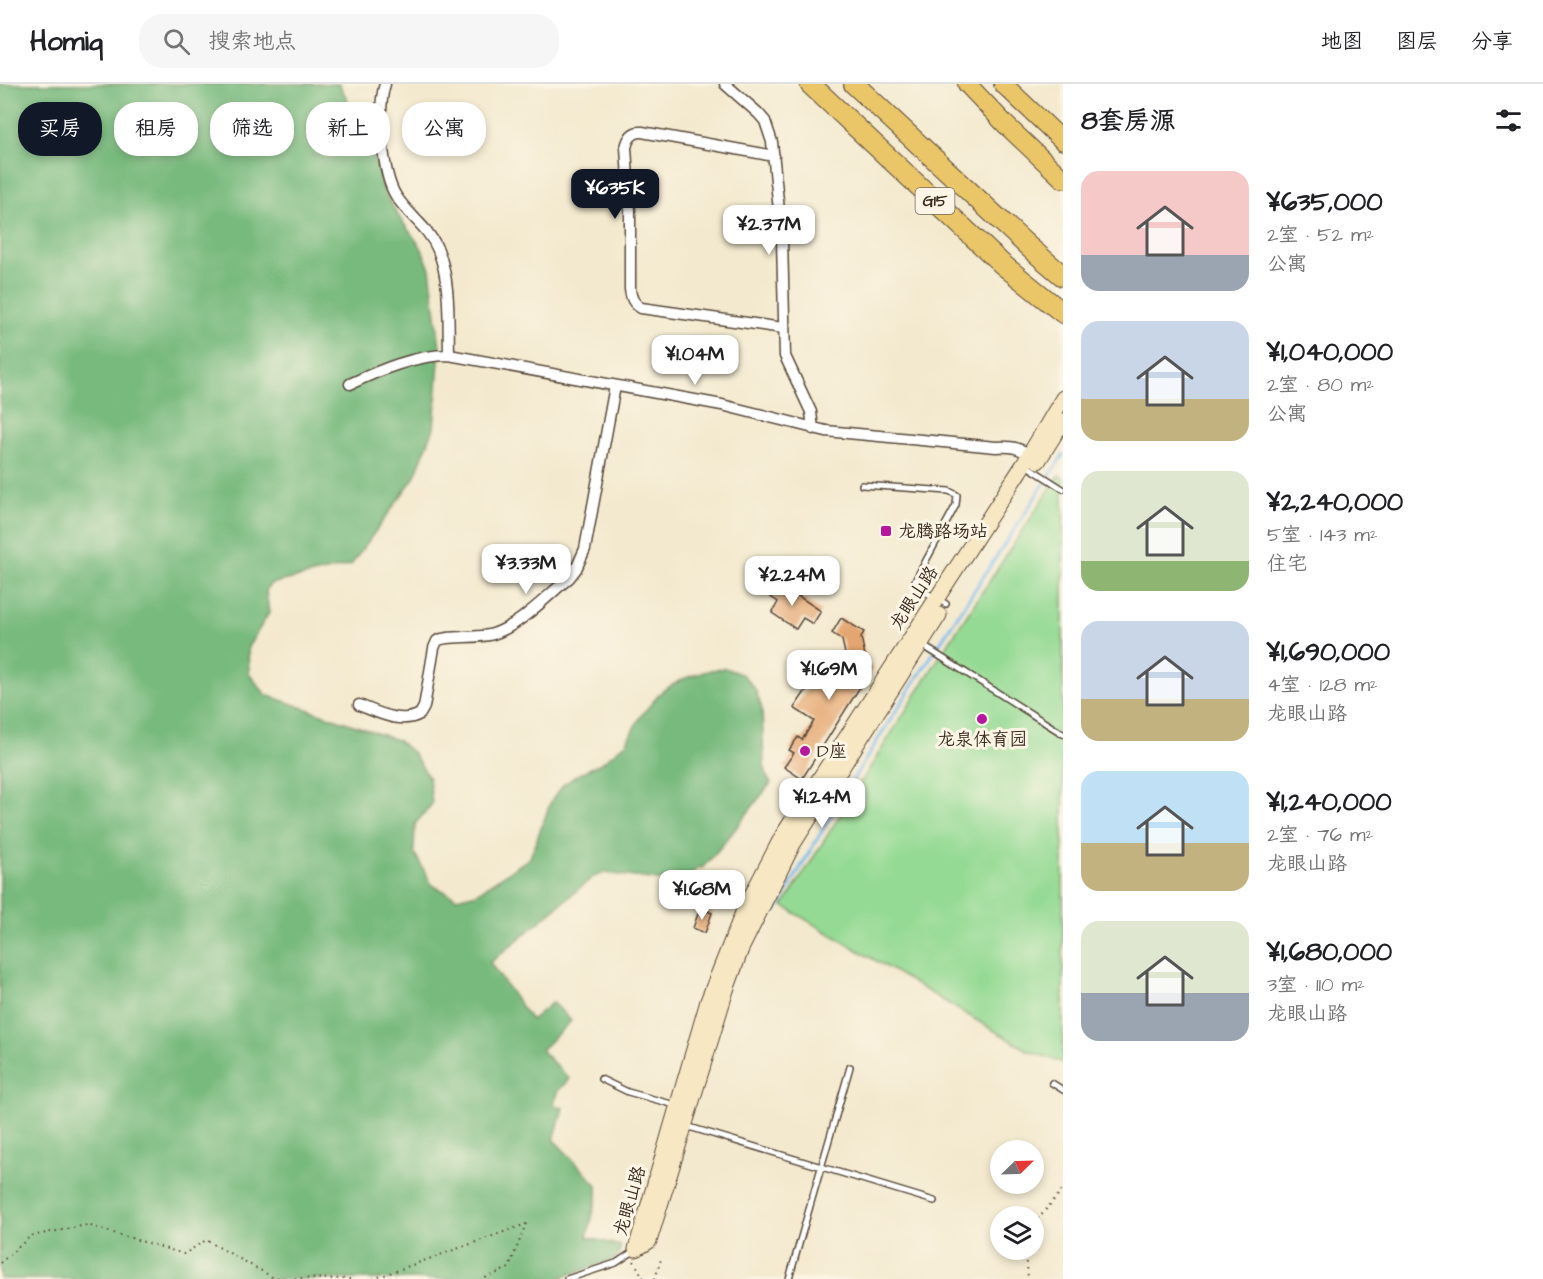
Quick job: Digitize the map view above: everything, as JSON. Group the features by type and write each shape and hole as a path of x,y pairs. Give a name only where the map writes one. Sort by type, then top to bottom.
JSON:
{"highway":[{"name":"G15","path":"810,84 1002,264 1063,313"},
{"name":"G15","path":"854,84 1063,276"}],"main road":[{"path":"967,84 1063,179"},
{"path":"1003,84 1063,141"}],"street":[{"path":"385,84 380,114 389,183 396,197 432,237 439,252 446,287 449,355"},
{"path":"725,84 765,121 772,142 782,240 785,356 811,412 813,429"},
{"path":"774,156 642,132 633,134 628,139 626,147 630,212 630,289 634,303 641,308 783,328"},
{"path":"350,384 392,367 431,356 449,355 743,409 813,429 996,447 1013,446 1034,465"},
{"path":"359,705 407,719 420,714 424,707 437,641 447,637 482,637 504,630 576,569 585,549 615,386"},
{"name":"龙眼山路","path":"1034,465 1063,398"},
{"name":"龙眼山路","path":"633,1252 649,1241 683,1107 741,949 774,878 793,844 921,644 941,601 1063,420"}],"lane":[{"path":"1034,465 1054,484 1063,489"},
{"path":"862,485 949,491 957,495 956,505 940,538 915,581 920,589 941,601"},
{"path":"921,644 1063,734"},
{"path":"789,1279 850,1067"},
{"path":"601,1079 628,1092 683,1107"},
{"path":"1052,1083 1063,1090"},
{"path":"678,1124 934,1201"},
{"path":"567,1279 616,1263 633,1252"}],"path":[{"path":"1044,1212 1063,1189"},
{"path":"373,1279 526,1224 509,1268 483,1279"},
{"path":"0,1263 31,1236 87,1225 184,1254 206,1240 274,1278 354,1279"},
{"path":"633,1252 644,1279"},
{"path":"655,1279 662,1256"},
{"path":"1027,1260 1028,1279"}],"green space":[{"path":"0,84 339,84 349,102 306,102 306,156 375,156 383,190 421,247 430,269 440,347 434,428 414,478 351,565 270,584 266,591 269,613 248,647 249,674 266,695 397,740 413,753 429,778 432,804 415,824 414,852 432,885 457,898 477,893 530,858 551,801 564,784 603,762 626,743 640,717 662,691 683,679 725,668 743,675 755,689 762,709 764,765 771,783 702,868 700,867 669,887 666,881 605,873 593,877 490,963 531,1020 553,1002 571,1021 541,1050 569,1079 557,1092 554,1105 563,1108 554,1140 597,1185 597,1198 587,1237 621,1246 618,1256 614,1259 557,1279 0,1279"},
{"name":"龙泉体育园","path":"1059,475 1063,478 1063,1063 1027,1050 783,906 935,664"}],"building":[{"path":"777,582 821,611 813,624 803,618 796,629 772,613 778,602 768,595"},
{"path":"841,618 864,632 861,637 867,665 872,668 802,779 784,767 794,753 789,750 798,737 802,740 814,721 794,708 815,677 834,690 848,667 842,640 832,633"},
{"path":"700,908 712,913 705,933 693,928"}],"waterway":[{"path":"776,911 879,738 1063,455"}],"place":[{"name":"龙腾路场站","path":"886,531"},
{"name":"龙泉体育园","path":"982,719"},
{"name":"D座","path":"805,751"}]}
